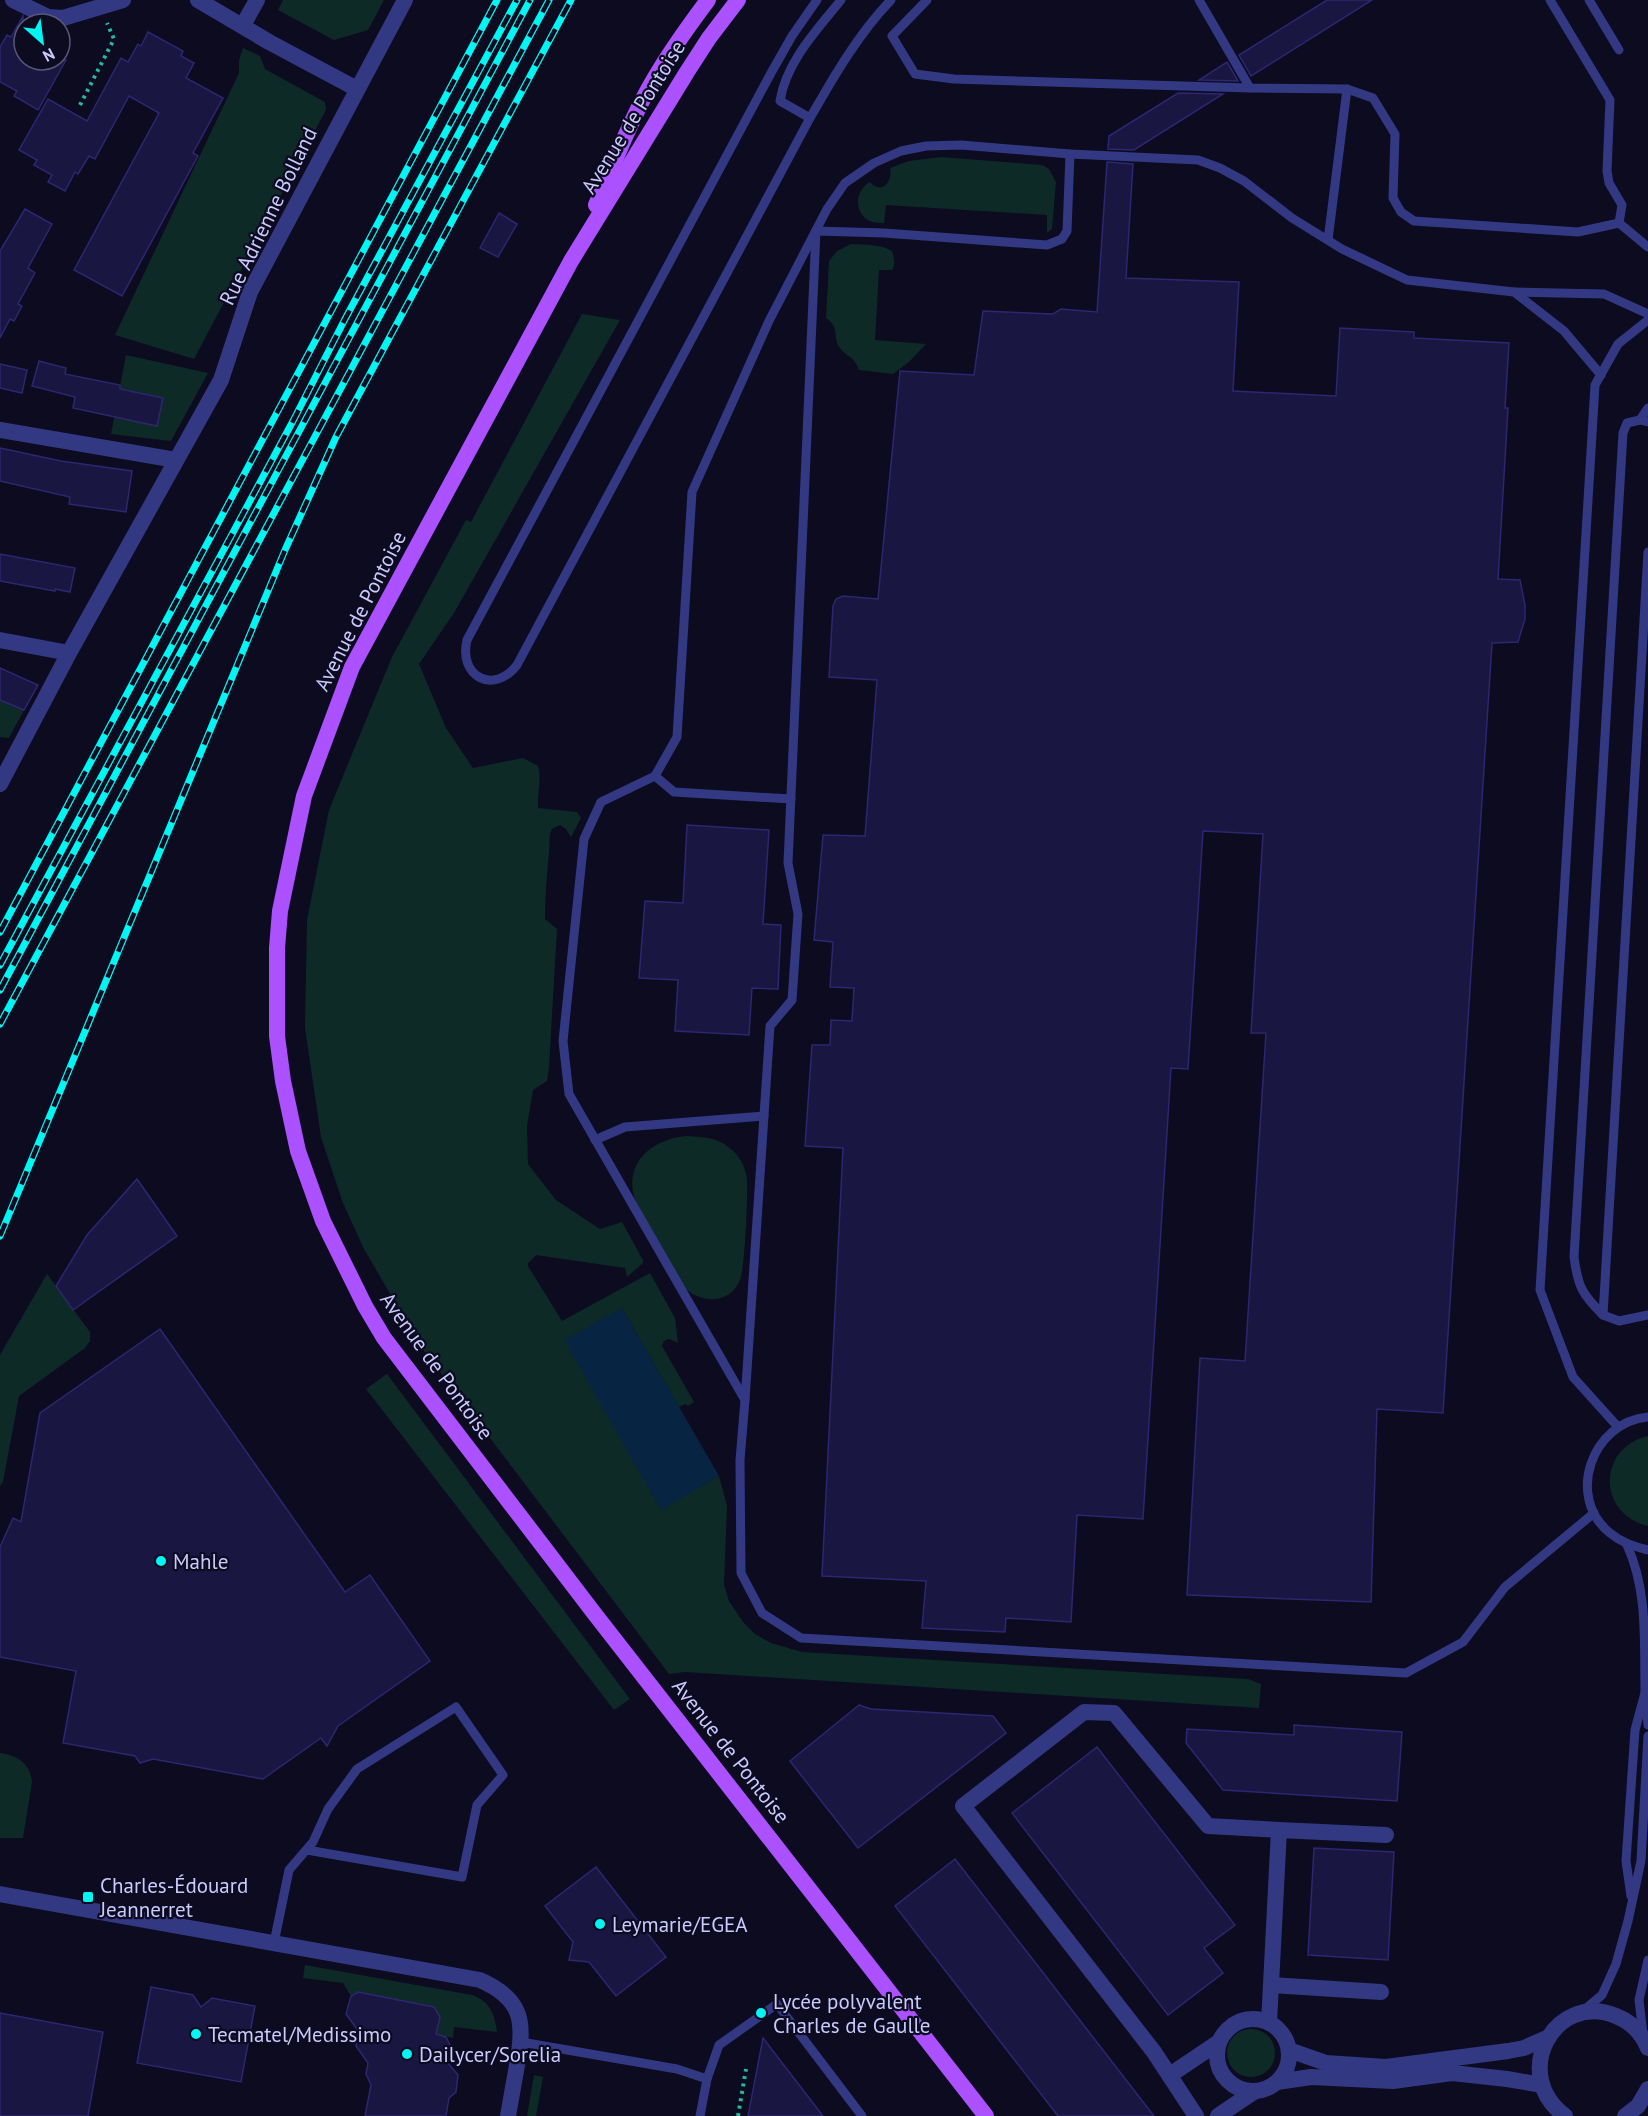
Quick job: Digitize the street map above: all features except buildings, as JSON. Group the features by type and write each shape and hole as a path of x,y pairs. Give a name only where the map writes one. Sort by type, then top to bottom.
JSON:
{"main road":[{"name":"Avenue de Pontoise","path":"571,261 649,87 708,0"},
{"name":"Avenue de Pontoise","path":"738,0 687,72 571,261 352,667 304,796 280,911 277,948 278,1036 283,1081 298,1151 323,1221 365,1306 384,1338 594,1613 986,2116"}],"street":[{"path":"13,0 48,17 63,18 123,0"},
{"path":"198,0 269,42 357,89"},
{"path":"243,25 257,0"},
{"name":"Rue Adrienne Bolland","path":"0,784 69,653 221,380 250,292 405,0"},
{"path":"0,430 176,460"},
{"path":"0,640 69,653"},
{"path":"1196,2116 1154,2052 963,1806 1084,1712 1114,1713 1208,1826 1386,1835"},
{"path":"1269,2023 1279,1830"},
{"path":"0,1894 480,1980 495,1986 507,1996 520,2016 521,2042 508,2116"},
{"path":"1271,1985 1381,1992"},
{"path":"1565,2116 1550,2101 1542,2085 1539,2069 1540,2058 1549,2037 1565,2020 1576,2015 1610,2013 1630,2024 1646,2044"},
{"path":"1258,2019 1269,2023 1285,2039 1289,2050 1284,2073 1277,2082 1255,2091 1243,2090 1232,2085 1218,2065 1217,2054 1220,2042 1235,2024 1258,2019"},
{"path":"1289,2050 1326,2063 1386,2067 1508,2051 1524,2048 1549,2037"},
{"path":"1170,2075 1220,2042"},
{"path":"1277,2082 1311,2077 1393,2081 1452,2073 1542,2085"},
{"path":"1627,2115 1638,2106 1648,2089"},
{"path":"1218,2116 1255,2091"}],"lane":[{"path":"817,0 792,36 771,73 466,640 465,662 480,678 490,681 501,679 511,674 517,665 810,118 862,36 891,0"},
{"path":"810,118 780,101 783,84 808,42 841,0"},
{"path":"927,0 892,36 915,74 954,79 1250,88 1347,88 1373,98 1395,134 1393,198 1401,212 1414,221 1578,232 1618,223"},
{"path":"1199,0 1250,88"},
{"path":"1550,0 1610,100 1607,171 1609,183 1622,205 1618,223"},
{"path":"1589,0 1619,50"},
{"path":"1328,240 1347,88"},
{"path":"745,1400 568,1094 563,1041 584,839 601,802 655,776 677,737 692,492 769,321 827,209 845,183 874,163 901,151 926,146 961,145 1070,154 1198,160 1221,168 1244,181 1292,218 1342,249 1407,280 1514,292 1604,294 1648,314"},
{"path":"816,231 884,233 1047,245 1062,239 1067,231 1070,154"},
{"path":"1618,223 1648,247"},
{"path":"816,231 788,863 798,914 792,1000 770,1026 740,1460 741,1573 762,1613 801,1638 1406,1673 1463,1642 1505,1587 1594,1513"},
{"path":"1514,292 1564,331 1600,375"},
{"path":"1618,1427 1573,1377 1540,1290 1595,385 1618,344 1648,320"},
{"path":"1648,408 1644,421 1627,423 1623,433 1574,1257 1578,1283 1588,1300 1603,1315 1619,1321 1648,1315"},
{"path":"1603,1315 1648,552"},
{"path":"655,776 674,792 791,799"},
{"path":"595,1140 625,1127 764,1116"},
{"path":"1648,1417 1638,1418 1618,1427 1603,1440 1593,1456 1588,1475 1588,1495 1594,1513 1608,1532 1627,1545 1648,1550"},
{"path":"1627,1545 1639,1569 1646,1599 1648,1626 1645,1693 1648,1725"},
{"path":"1632,1901 1626,1861 1635,1730 1645,1693"},
{"path":"274,1943 289,1870 313,1842 328,1809 357,1769 456,1707 502,1775 477,1805 462,1877 307,1850"},
{"path":"1576,2015 1594,2004 1602,1995 1623,1943 1641,1861 1648,1736"},
{"path":"1646,2044 1639,2014 1648,1960"},
{"path":"700,2116 707,2079 719,2045 777,2004 862,2116"},
{"path":"521,2042 677,2069 707,2079"}],"path":[{"path":"80,105 114,39 105,20"},
{"path":"738,2116 746,2069"}],"green space":[{"path":"283,0 384,0 368,30 334,40 278,10"},
{"path":"243,48 260,56 265,69 325,102 326,110 194,359 115,335 239,73 239,60"},
{"path":"941,157 1042,165 1049,169 1056,182 1052,229 1047,233 1047,215 886,205 884,223 875,223 861,213 858,202 861,190 870,182 878,187 885,185 890,178 890,168 909,161"},
{"path":"851,244 872,245 892,251 894,263 892,270 879,270 875,340 926,344 909,362 893,374 859,370 854,361 840,348 835,329 826,318 829,261 837,251"},
{"path":"582,314 620,320 454,613 419,664 446,728 473,768 523,758 538,766 540,776 538,808 577,812 581,818 571,837 560,825 552,829 550,837 545,919 557,929 549,1067 547,1081 533,1090 527,1126 528,1164 556,1200 600,1229 622,1222 643,1263 627,1277 625,1268 536,1255 528,1266 562,1321 650,1273 675,1318 678,1343 669,1339 664,1341 662,1346 694,1402 688,1406 686,1404 679,1407 622,1308 661,1509 719,1476 727,1506 724,1585 729,1601 743,1622 755,1634 771,1643 802,1652 1248,1679 1261,1684 1259,1708 685,1672 669,1674 421,1347 364,1249 343,1203 321,1137 305,1028 307,920 329,810 392,657 466,520 471,522"},
{"path":"126,355 208,373 171,441 111,434"},
{"path":"0,700 24,710 9,738 0,737"},
{"path":"687,1136 712,1139 723,1143 741,1161 746,1176 747,1214 742,1273 736,1288 724,1297 716,1299 701,1298 687,1290 634,1198 632,1180 635,1169 646,1152 665,1141"},
{"path":"47,1274 90,1332 90,1341 85,1348 19,1396 3,1482 0,1486 0,1355"},
{"path":"387,1374 630,1699 614,1710 366,1389"},
{"path":"1648,1436 1648,1526 1631,1519 1619,1509 1612,1495 1610,1481 1612,1467 1619,1453 1631,1443"},
{"path":"0,1753 18,1758 26,1765 31,1775 32,1782 23,1838 0,1838"},
{"path":"305,1965 472,1995 491,2009 497,2032 454,2027 453,2038 436,2034 440,2017 434,2007 417,2003 410,2007 405,2001 358,1992 351,1996 343,1983 303,1978"},
{"path":"1246,2029 1256,2029 1271,2039 1275,2053 1274,2062 1265,2073 1256,2077 1246,2077 1231,2067 1227,2058 1227,2048 1237,2033"},
{"path":"534,2075 543,2077 536,2116 527,2116"}],"water":[{"path":"622,1308 719,1476 661,1510 564,1340"}],"railway":[{"path":"0,932 497,0"},
{"path":"0,965 517,0"},
{"path":"0,990 530,0"},
{"path":"0,1024 549,0"},
{"path":"0,1236 285,550 336,437 571,0"}],"place":[{"name":"Mahle","path":"161,1561"},
{"name":"Charles-Édouard Jeannerret","path":"88,1897"},
{"name":"Leymarie/EGEA","path":"600,1924"},
{"name":"Lycée polyvalent Charles de Gaulle","path":"761,2013"},
{"name":"Tecmatel/Medissimo","path":"196,2034"},
{"name":"Dailycer/Sorelia","path":"407,2054"}]}
